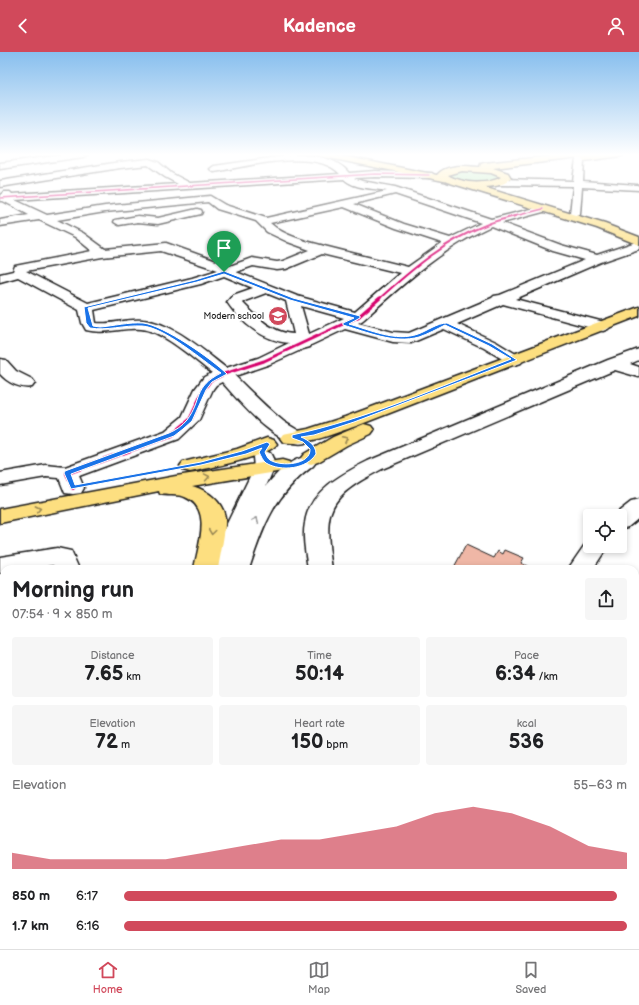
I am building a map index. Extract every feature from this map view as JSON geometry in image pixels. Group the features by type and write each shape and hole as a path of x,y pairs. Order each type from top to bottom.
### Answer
{"main road":[{"path":"500,196 601,226 639,241"},
{"path":"516,196 639,234"},
{"path":"0,516 133,490 269,456 281,438 294,438 312,434 346,423 639,311"},
{"path":"0,502 70,480 214,460 244,453 269,456 298,465 353,434 639,323"},
{"path":"294,438 305,441 313,449 313,454 308,460"},
{"path":"133,490 176,488 187,490 202,498 208,504 214,519 207,565"}],"street":[{"path":"3,198 36,196"},
{"path":"261,221 377,196"},
{"path":"410,196 471,215 557,248 597,259"},
{"path":"575,214 577,196"},
{"path":"3,198 41,218 75,233 102,253"},
{"path":"0,223 105,209 210,198 223,202 261,221 277,234 322,250 410,271"},
{"path":"111,223 138,219 158,221 223,202"},
{"path":"345,202 349,206 381,219 451,242"},
{"path":"415,209 435,203"},
{"path":"0,479 46,471 70,480 172,435 190,420 210,381 224,374 264,361 358,317 410,271 451,242 489,223 543,209"},
{"path":"381,219 395,215"},
{"path":"345,324 393,338 418,336 499,299 597,259 639,245"},
{"path":"19,273 20,269 32,266 102,253 166,247 292,299 358,317"},
{"path":"0,278 19,273 86,308 196,281 252,262 282,266 322,250"},
{"path":"412,256 426,260"},
{"path":"265,289 238,298 234,302 249,317 276,336 303,342"},
{"path":"292,299 303,342"},
{"path":"499,299 603,326"},
{"path":"86,308 91,327 100,328 143,324 154,327 173,336 224,374 257,409 294,438"},
{"path":"445,324 490,345 514,360"},
{"path":"320,565 316,524 318,512 339,486 357,474 375,465 639,354"},
{"path":"0,364 10,374 26,383"},
{"path":"614,364 639,372"},
{"path":"219,565 269,456 269,430 257,409"},
{"path":"239,565 252,530 268,496 290,472 308,460"},
{"path":"627,516 639,507"},
{"path":"583,565 591,553"},
{"path":"0,565 57,556 62,557 65,565"}],"building":[{"path":"466,545 494,558 498,551 503,554 505,550 524,558 521,563 525,565 455,565"}],"cycle path":[{"path":"0,198 33,196"},
{"path":"73,488 67,473 172,435 181,428 190,420 204,389 210,381 224,374 264,361 358,317 410,271 451,242 467,233 489,223 543,209"}],"place":[{"name":"Modern school","path":"278,316"}],"route":[{"path":"224,272 292,299 358,317 345,324 393,338 411,338 445,324 490,345 514,360 327,430 294,437 310,444 313,449 311,458 298,465 282,466 267,461 263,457 262,452 267,444 227,458 73,488 67,473 172,435 182,428 190,420 204,389 210,381 224,374 173,336 154,327 143,324 100,328 91,327 86,308 196,281 224,272"}]}
